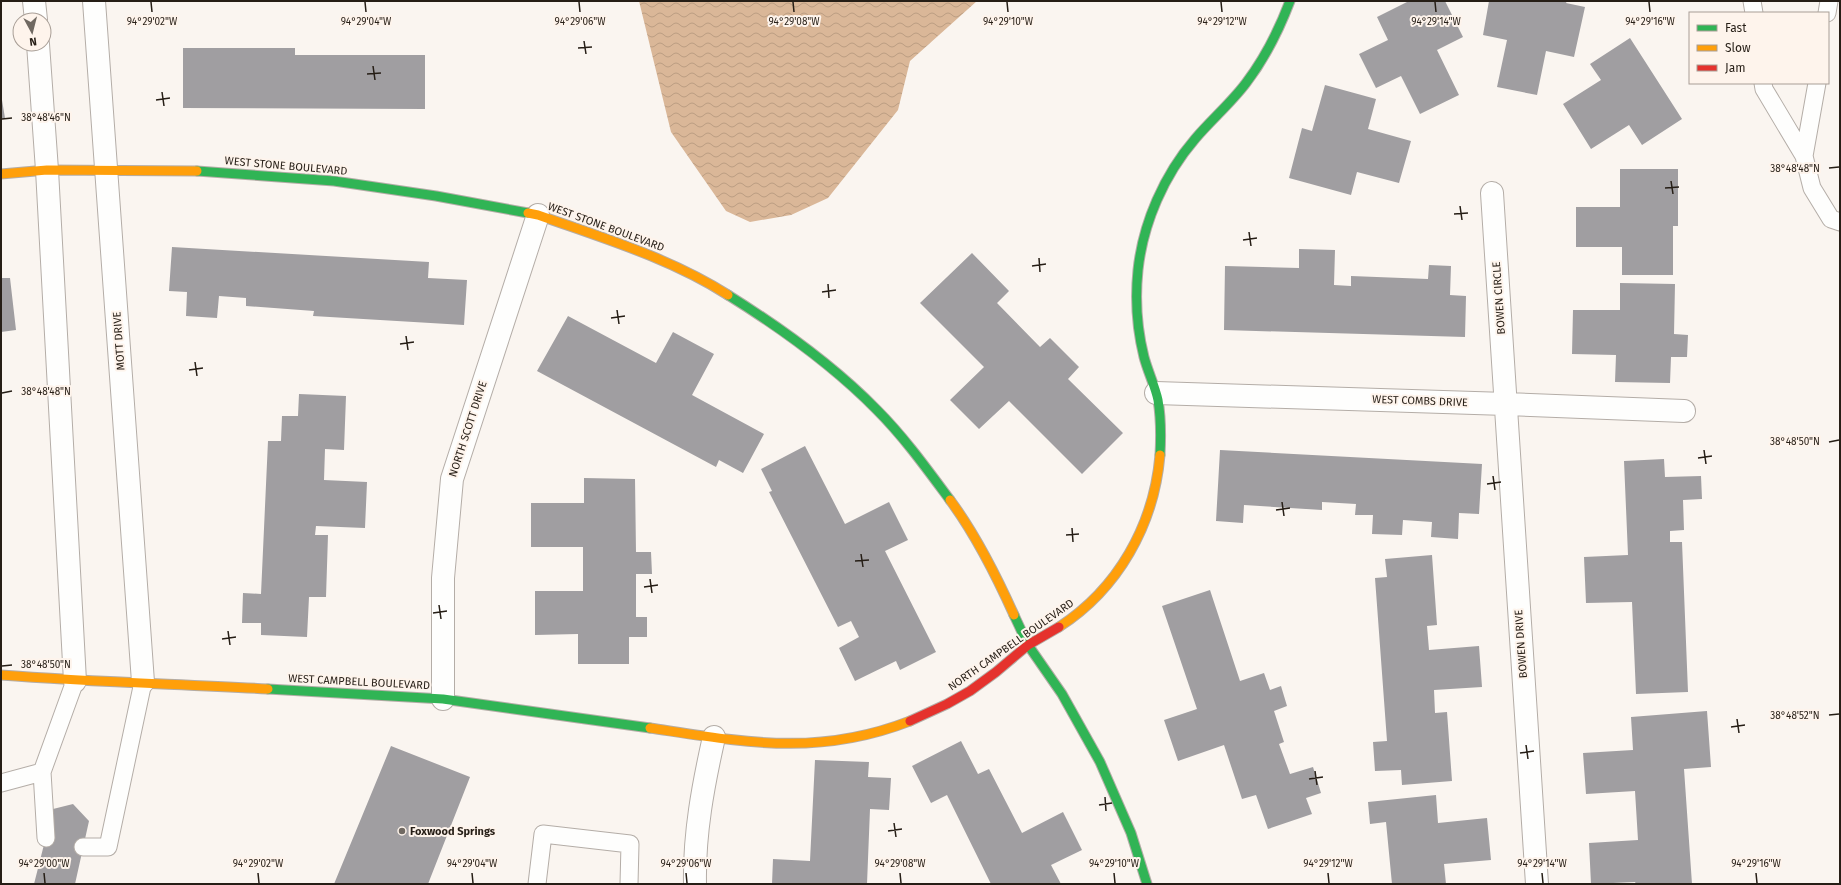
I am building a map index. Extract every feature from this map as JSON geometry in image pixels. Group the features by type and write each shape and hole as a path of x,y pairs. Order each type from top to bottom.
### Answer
{"street":[{"path":"34,1 35,12"},
{"name":"MOTT DRIVE","path":"94,1 143,682"},
{"name":"NORTH CAMPBELL BOULEVARD","path":"714,737 747,742 795,744 849,739 901,724 952,701 991,677 1028,646 1065,624 1095,599 1120,569 1141,532 1154,495 1160,456 1160,418 1156,393 1143,353 1137,315 1138,268 1148,222 1168,179 1188,147 1241,90 1266,52 1287,11 1290,1"},
{"path":"39,52 47,170 75,681"},
{"name":"WEST STONE BOULEVARD","path":"1,174 47,170 197,171 334,181 436,196 538,215 661,259 713,285 775,324 824,361 877,410 934,478 961,515 998,579 1028,646 1062,694 1100,762 1131,833 1147,884"},
{"name":"BOWEN CIRCLE","path":"1492,193 1506,404"},
{"name":"NORTH SCOTT DRIVE","path":"443,699 443,578 452,479 538,215"},
{"name":"WEST COMBS DRIVE","path":"1156,393 1684,411"},
{"name":"BOWEN DRIVE","path":"1506,404 1537,884"},
{"name":"WEST CAMPBELL BOULEVARD","path":"1,675 75,681 143,682 443,699 714,737"},
{"path":"695,884 695,861 701,794 714,737"}],"lane":[{"path":"1752,1 1754,12"},
{"path":"1827,12 1829,1"},
{"path":"1763,84 1764,89 1804,156 1812,188 1831,219 1840,222"},
{"path":"1804,156 1817,84"},
{"path":"46,838 42,772 75,681"},
{"path":"83,847 108,847 143,682"},
{"path":"1,783 42,772"},
{"path":"538,884 544,834 630,844 628,884"}],"water":[{"path":"639,1 977,1 910,61 898,110 828,198 791,215 750,222 726,211 671,132"}],"building":[{"path":"1409,1 1445,1 1463,37 1437,50 1459,95 1420,114 1401,76 1376,88 1359,54 1388,40 1377,17"},
{"path":"1489,1 1567,1 1566,3 1585,7 1574,57 1546,51 1537,95 1497,87 1507,40 1483,35"},
{"path":"1630,38 1682,119 1642,145 1629,125 1591,149 1563,104 1601,80 1590,64"},
{"path":"183,48 295,48 295,55 425,55 425,109 183,108"},
{"path":"1325,85 1376,99 1368,129 1411,141 1399,183 1357,172 1351,195 1289,178 1302,128 1312,131"},
{"path":"1,94 5,118 1,119"},
{"path":"1620,169 1678,169 1678,226 1673,226 1673,275 1622,275 1622,247 1576,247 1576,207 1620,207"},
{"path":"172,247 429,262 428,278 467,280 464,325 313,316 314,311 246,306 246,298 219,296 217,318 186,316 187,292 169,291"},
{"path":"1299,249 1335,250 1334,285 1351,286 1351,276 1428,279 1429,265 1451,266 1450,295 1466,296 1465,337 1224,330 1225,266 1299,268"},
{"path":"972,253 1009,291 997,303 1040,347 1050,338 1079,367 1068,379 1123,433 1082,474 1009,401 979,429 950,400 984,367 920,303"},
{"path":"1,278 10,278 16,330 1,332"},
{"path":"1620,283 1675,284 1674,334 1688,335 1687,357 1671,357 1670,383 1615,382 1616,355 1572,354 1573,310 1620,310"},
{"path":"568,316 656,363 673,332 714,354 692,395 764,434 743,473 719,460 716,467 537,371"},
{"path":"299,394 346,396 344,450 325,449 324,480 367,482 365,528 316,526 315,535 328,535 326,597 309,597 307,637 261,635 261,623 242,623 243,593 261,594 268,441 281,441 282,416 298,416"},
{"path":"805,446 845,524 889,502 908,540 885,551 936,652 900,670 896,661 855,681 839,648 859,637 851,621 838,627 769,492 772,491 761,469"},
{"path":"1220,450 1482,464 1479,514 1459,513 1458,539 1431,537 1432,522 1403,520 1402,535 1372,534 1373,515 1355,515 1356,504 1322,502 1322,510 1244,505 1243,523 1216,521"},
{"path":"1664,459 1665,477 1701,476 1702,499 1683,500 1684,530 1670,531 1670,542 1682,542 1688,692 1636,694 1632,602 1586,603 1584,557 1628,555 1624,461"},
{"path":"584,478 635,479 636,552 651,552 652,574 636,574 636,617 647,617 647,637 629,637 629,664 578,664 578,634 535,635 535,591 583,591 583,547 531,547 531,503 584,503"},
{"path":"1432,555 1437,625 1427,626 1429,650 1479,646 1482,687 1434,690 1435,713 1447,712 1452,781 1402,785 1401,770 1375,771 1373,742 1387,741 1375,578 1387,577 1385,559"},
{"path":"1210,590 1240,681 1264,673 1270,690 1281,686 1287,706 1274,711 1284,742 1279,744 1290,774 1313,767 1321,793 1306,798 1312,814 1268,829 1256,795 1242,799 1224,745 1178,761 1164,720 1197,709 1162,606"},
{"path":"1707,711 1711,767 1684,769 1692,884 1636,884 1635,882 1591,884 1589,843 1638,840 1635,791 1586,794 1583,753 1633,750 1631,717"},
{"path":"961,741 978,774 989,769 1022,833 1063,812 1082,850 1051,865 1061,884 991,884 947,795 931,803 912,766"},
{"name":"Foxwood Springs","path":"391,746 470,777 428,884 334,884"},
{"path":"815,760 869,762 868,777 891,778 889,810 870,809 867,884 772,884 773,859 810,861"},
{"path":"1436,795 1438,823 1487,818 1491,860 1444,864 1446,884 1392,884 1386,822 1370,824 1368,802"},
{"path":"73,804 89,821 75,884 34,884 53,809"}],"traffic: fast":[{"path":"1160,455 1160,414 1158,400 1144,357 1137,314 1138,270 1150,217 1165,184 1184,153 1195,139 1234,98 1259,64 1271,44 1290,1"},
{"path":"197,171 334,181 436,196 528,213"},
{"path":"728,295 806,348 860,393 897,431 950,500"},
{"path":"1014,615 1028,645 1062,694 1100,762 1131,833 1147,884"},
{"path":"268,689 443,699 650,728"}],"traffic: slow":[{"path":"1,174 47,170 197,171"},
{"path":"528,213 587,232 660,259 728,295"},
{"path":"1059,627 1080,612 1099,594 1129,553 1141,530 1150,506 1160,455"},
{"path":"950,500 985,556 1014,615"},
{"path":"1,675 268,689"},
{"path":"650,728 749,741 812,743 844,739 876,732 910,721"}],"traffic: jam":[{"path":"910,721 947,704 970,691 996,672 1028,645 1059,627"}],"place":[{"name":"Foxwood Springs","path":"402,831"}]}
